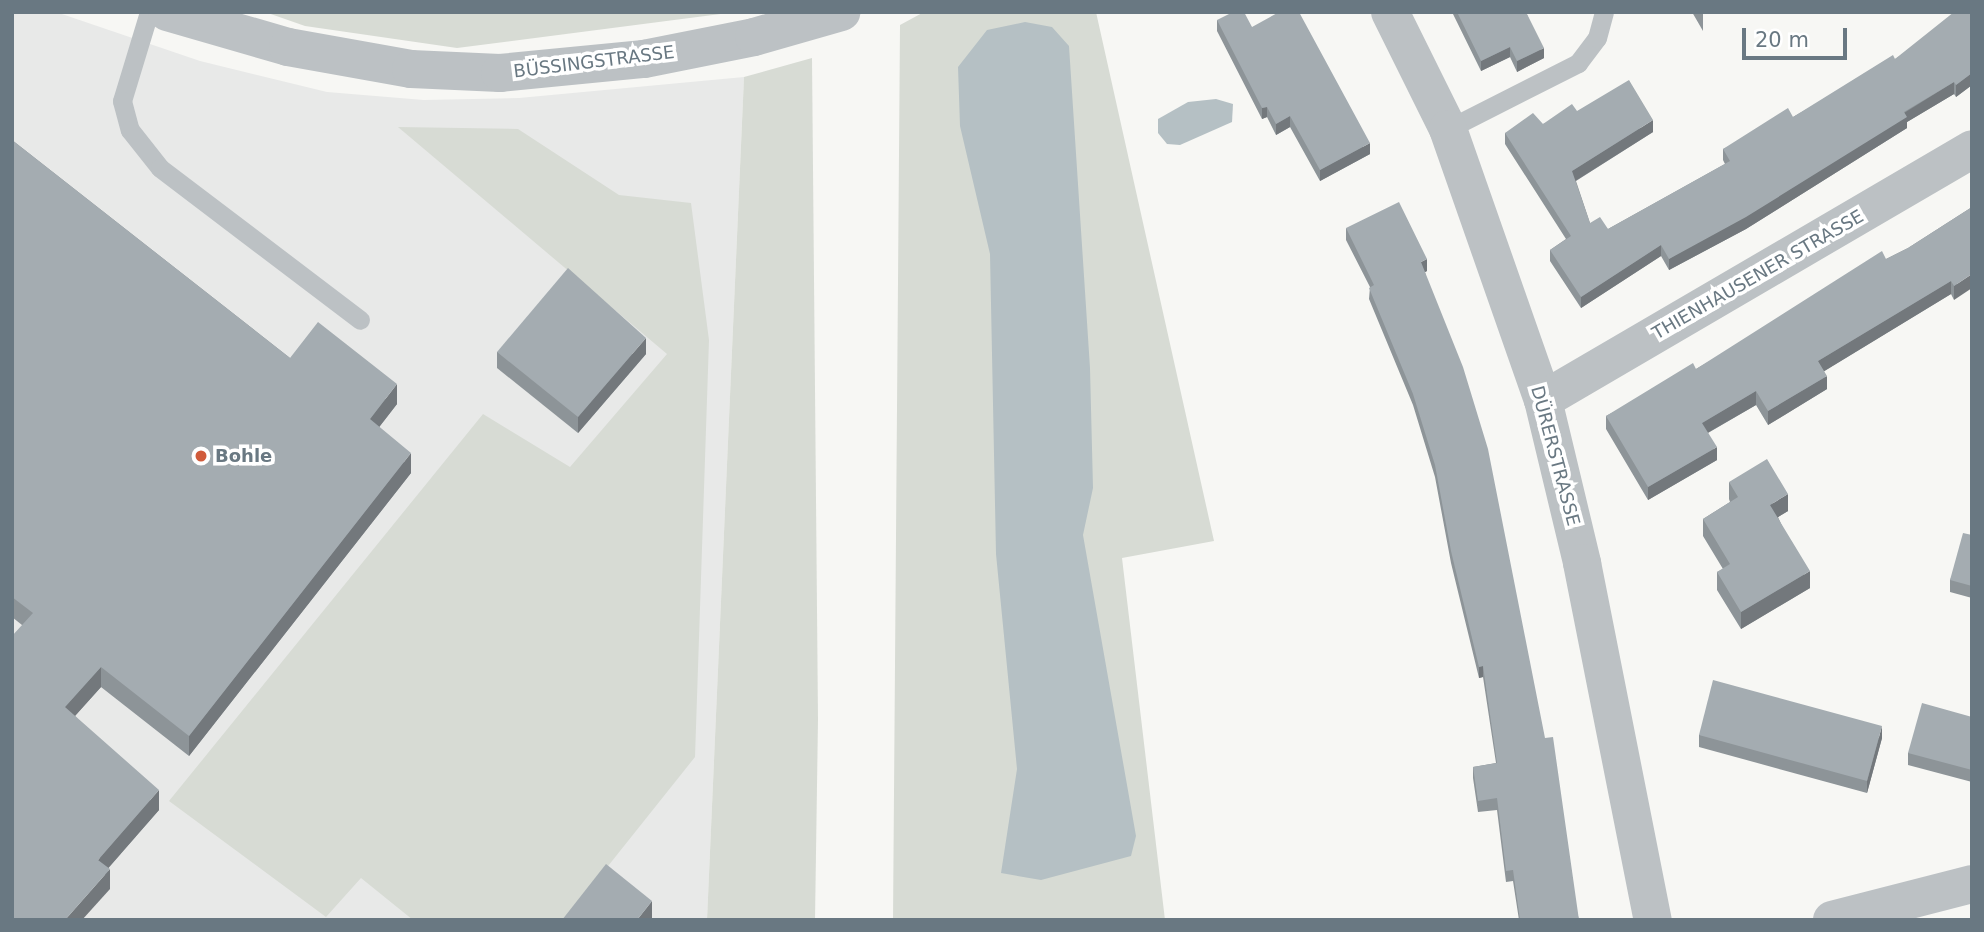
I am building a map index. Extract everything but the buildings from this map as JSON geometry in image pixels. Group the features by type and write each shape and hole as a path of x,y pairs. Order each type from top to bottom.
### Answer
{"street":[{"name":"BÜSSINGSTRASSE","path":"167,12 288,47 411,69 500,73 644,59 828,17"},
{"name":"DÜRERSTRASSE","path":"1390,12 1448,129 1543,400 1583,563 1653,920"},
{"name":"THIENHAUSENER STRASSE","path":"1543,400 1972,149"},
{"path":"1832,920 1972,884"}],"lane":[{"path":"149,12 122,101 130,130 160,168 360,320"},
{"path":"1448,129 1578,62 1597,38 1604,12"}],"shaded area":[{"path":"12,12 56,12 200,61 327,92 424,100 519,98 744,77 707,920 12,920"},
{"path":"265,12 736,12 457,48 305,26"},
{"path":"924,12 1096,12 1214,541 1122,558 1165,920 893,920 900,25"},
{"path":"1025,22 1052,27 1069,46 1090,368 1093,488 1083,535 1136,836 1131,856 1041,880 1001,873 1017,769 996,554 990,254 960,126 958,67 987,30"},
{"path":"812,58 818,719 815,920 707,920 744,77"},
{"path":"1216,99 1233,104 1232,122 1180,145 1167,144 1158,133 1158,119 1188,102"},
{"path":"398,127 518,129 619,195 691,203 709,340 695,757 565,920 413,920 361,878 326,917 169,801 483,414 570,467 667,354"}],"place":[{"name":"Bohle","path":"201,456"}]}
